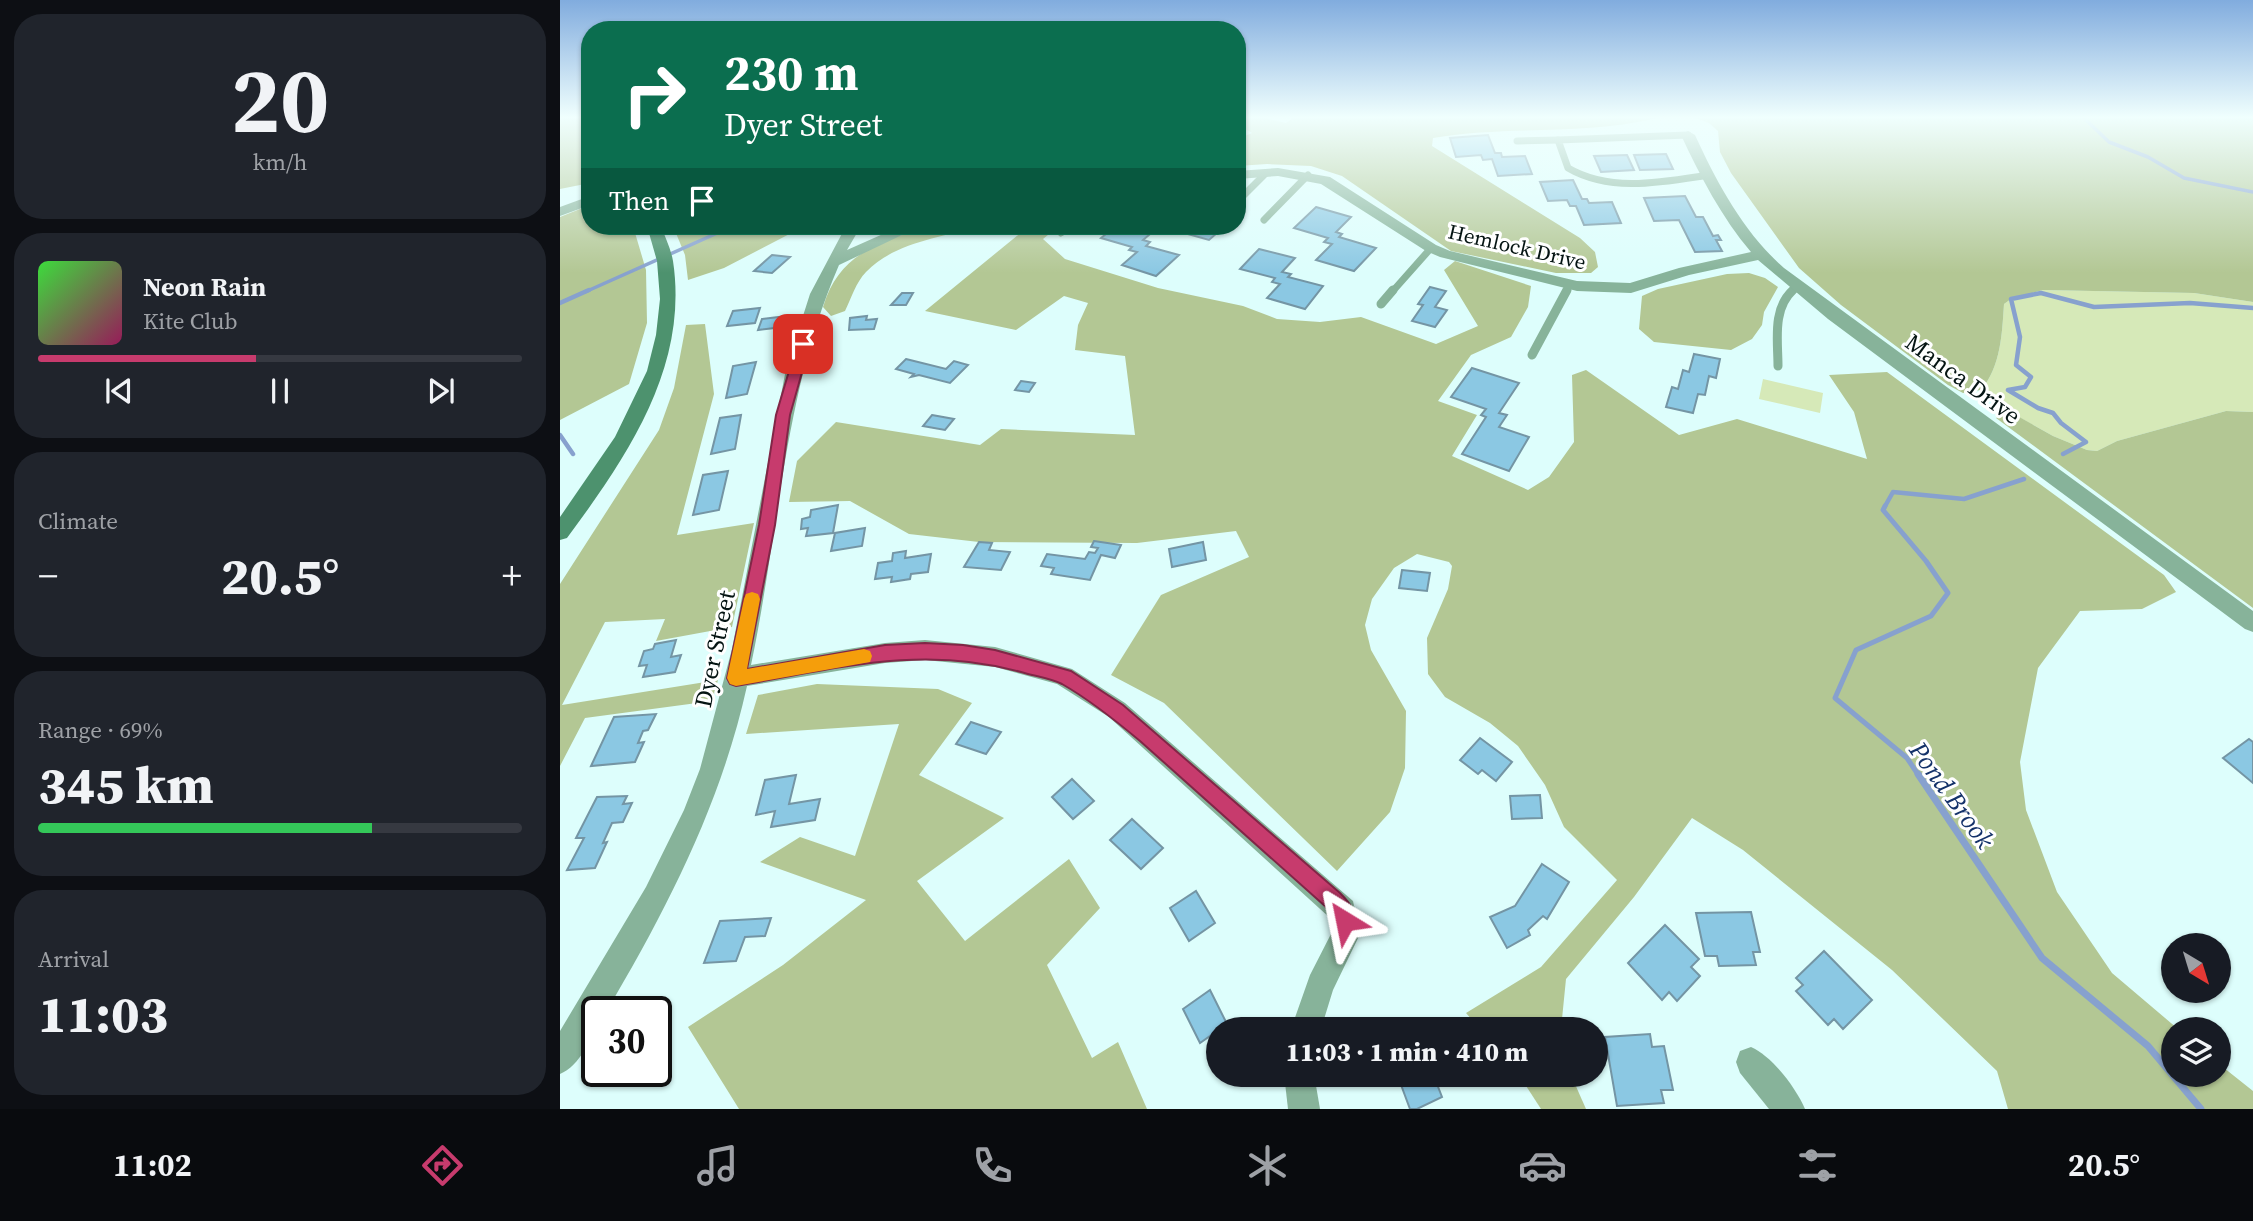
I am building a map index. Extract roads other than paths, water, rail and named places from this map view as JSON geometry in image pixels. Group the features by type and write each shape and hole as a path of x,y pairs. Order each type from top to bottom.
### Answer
{"main road":[{"path":"560,532 616,451 649,387 666,326 668,290 664,256 657,235"}],"street":[{"name":"Manca Drive","path":"1706,170 1761,255 1798,286 2253,622"},
{"name":"Hemlock Drive","path":"1246,174 1278,172 1308,176 1331,184 1431,248 1570,284 1631,288 1676,273 1761,255"},
{"path":"560,212 581,204"},
{"name":"Dyer Street","path":"560,1059 633,939 682,845 712,772 736,678 767,525 783,415 821,287 848,235"},
{"path":"833,261 892,235"},
{"path":"736,678 885,653 925,650 963,652 1006,660 1064,676 1085,688 1146,735 1343,911 1346,933 1320,985 1310,1017"},
{"path":"1751,1062 1789,1109"},
{"path":"1301,1087 1304,1109"}],"lane":[{"path":"1571,170 1589,179 1627,183 1709,175"},
{"path":"1246,193 1266,173"},
{"path":"1264,220 1308,176"},
{"path":"1381,304 1431,248"},
{"path":"1532,355 1570,284"},
{"path":"1778,366 1777,334 1785,298 1798,286"}],"waterway":[{"name":"Pond Brook","path":"2170,170 2184,178 2253,192"},
{"path":"585,292 713,235"},
{"path":"560,303 589,290"},
{"name":"Pond Brook","path":"2063,454 2086,442 2061,423 2053,413 2038,408 2008,390 2025,387 2031,377 2016,365 2020,337 2011,299 2041,293 2094,307 2190,303 2253,308"},
{"path":"560,435 573,454"},
{"name":"Pond Brook","path":"1884,508 1893,492 1964,499 2024,479"},
{"name":"Pond Brook","path":"1884,508 1948,593 1931,616 1856,650 1835,698 1907,758 1919,776"},
{"name":"Pond Brook","path":"1918,774 2042,958 2148,1046 2201,1109"}]}
